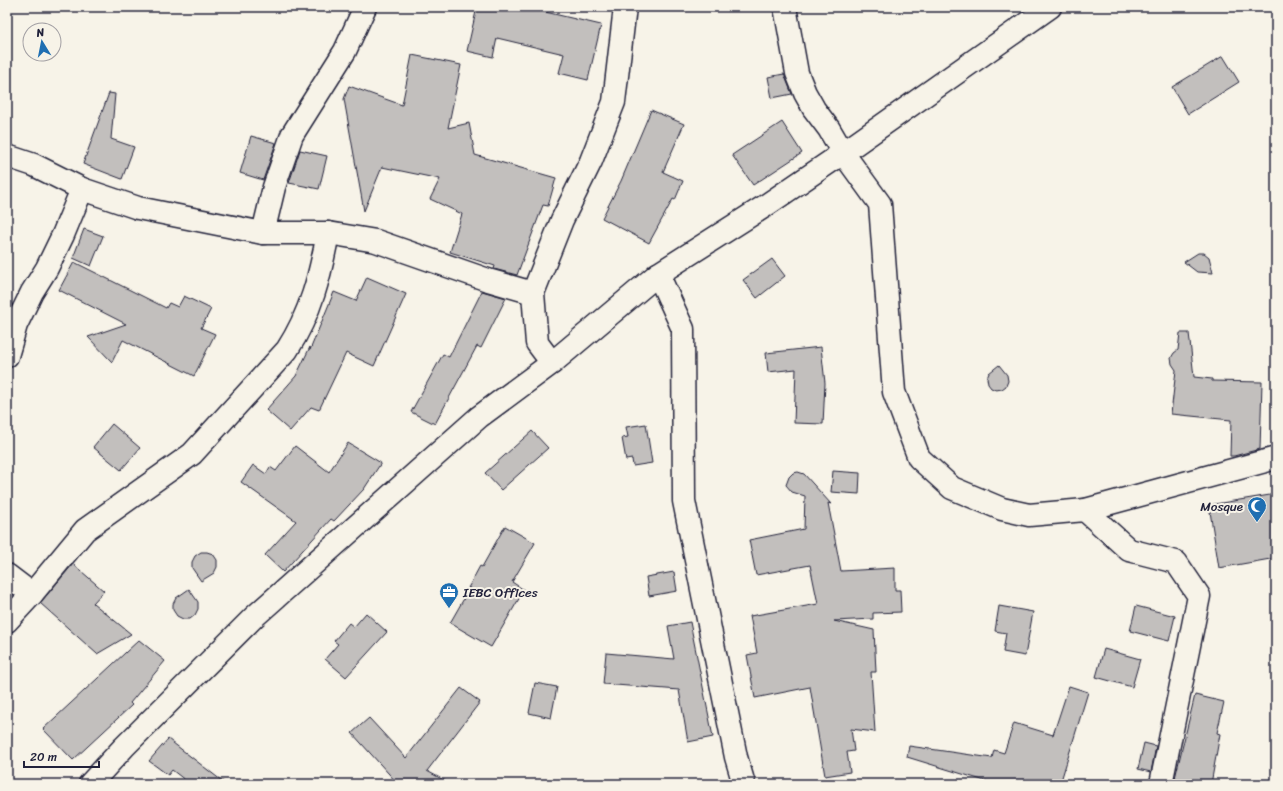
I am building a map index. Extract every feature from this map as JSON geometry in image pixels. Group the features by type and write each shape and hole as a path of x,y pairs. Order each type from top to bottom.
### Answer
{"street":[{"path":"263,233 274,187 292,135 345,51 365,7"},
{"path":"552,363 537,343 533,293 562,220 591,161 614,102 626,7"},
{"path":"785,7 797,73 814,109 829,129 843,153 880,204 894,392 918,458 952,488 1002,510 1029,515 1085,510 1276,458"},
{"path":"90,784 124,747 254,617 479,417 552,363 658,274 765,206 843,153 1050,7"},
{"path":"7,156 34,165 82,189 138,208 263,233 328,233 376,241 488,280 533,293"},
{"path":"7,356 12,323 47,268 63,235 82,189"},
{"path":"7,621 32,594 85,530 192,454 287,350 298,332 310,304 322,264 328,233"},
{"path":"658,274 683,329 684,501 736,757 744,784"},
{"path":"1085,510 1129,550 1176,562 1199,596 1161,784"},
{"path":"7,575 32,594"}],"building":[{"path":"477,7 524,7 601,25 588,80 559,73 564,54 497,38 493,57 467,51"},
{"path":"412,55 461,65 448,128 469,123 475,155 556,178 548,206 543,205 517,275 494,269 495,266 450,252 462,214 430,199 440,179 382,167 364,211 344,99 349,86 402,105"},
{"path":"1223,56 1239,82 1188,114 1172,87"},
{"path":"784,74 792,94 772,98 768,77"},
{"path":"109,93 115,94 111,139 134,147 122,179 83,164"},
{"path":"651,110 684,124 663,172 683,181 675,200 673,199 649,243 602,218 621,181"},
{"path":"782,122 802,153 753,185 732,155"},
{"path":"251,136 276,143 263,180 240,173"},
{"path":"300,150 327,156 319,189 289,183"},
{"path":"84,229 103,236 91,266 73,258"},
{"path":"1198,253 1204,253 1209,257 1213,273 1197,272 1184,262"},
{"path":"772,259 785,276 757,298 743,280"},
{"path":"74,262 166,308 169,303 178,307 184,296 211,309 201,328 215,334 194,376 123,340 112,362 88,337 126,324 59,290"},
{"path":"367,277 406,294 374,366 346,353 319,410 311,407 290,431 266,410 296,376 310,347 310,350 334,292 356,301"},
{"path":"482,291 506,298 481,348 477,346 435,424 411,412 443,354 449,357"},
{"path":"1180,333 1189,333 1194,377 1212,379 1212,381 1262,382 1260,449 1230,456 1231,420 1171,414 1176,370 1172,364 1171,358 1178,350"},
{"path":"821,347 825,383 823,424 794,423 796,369 768,372 766,353"},
{"path":"999,365 1007,375 1008,381 1006,386 1002,389 996,390 991,388 988,384 987,378 989,373"},
{"path":"112,424 140,448 121,470 93,447"},
{"path":"646,424 652,463 633,466 632,459 626,460 622,438 628,437 626,427"},
{"path":"532,431 548,448 501,490 485,473"},
{"path":"348,443 381,463 364,489 334,521 331,519 283,572 265,555 296,521 241,482 253,465 266,474 270,467 276,471 295,446 329,472"},
{"path":"833,471 860,473 859,494 831,492"},
{"path":"798,472 804,474 831,504 828,503 841,571 895,568 895,590 900,590 901,612 873,613 873,619 834,621 874,630 876,672 871,672 875,732 851,729 854,751 847,752 850,772 825,776 810,687 755,698 747,655 757,653 750,616 818,604 810,565 756,575 749,540 804,529 805,496 792,492 786,485 789,477 793,473"},
{"path":"1276,494 1276,558 1219,568 1209,505"},
{"path":"505,526 535,543 512,582 524,590 491,647 450,623 470,588 468,588 480,566 482,567"},
{"path":"201,552 213,554 217,560 217,567 214,573 201,581 192,568 192,562 195,556"},
{"path":"73,564 104,591 93,603 131,634 97,654 40,603"},
{"path":"674,572 677,591 649,596 646,577"},
{"path":"189,589 198,602 198,609 195,615 190,619 183,619 177,616 173,610 173,604 176,598"},
{"path":"999,606 1033,612 1025,656 1003,652 1006,633 995,631"},
{"path":"1136,606 1175,616 1169,641 1130,631"},
{"path":"366,613 387,632 346,677 325,659 338,644 334,641 349,623 354,627"},
{"path":"690,622 713,737 688,742 679,690 603,684 606,653 674,659 668,626"},
{"path":"139,640 165,661 130,703 132,705 73,760 43,729"},
{"path":"1104,649 1140,659 1132,687 1096,677"},
{"path":"535,683 557,687 551,718 529,713"},
{"path":"1069,686 1088,692 1060,784 995,784 907,757 909,746 992,758 994,750 1004,753 1014,723 1053,735"},
{"path":"461,688 480,702 427,771 451,784 398,784 352,733 369,718 406,758"},
{"path":"1195,695 1224,702 1217,733 1220,734 1211,784 1181,784 1182,779 1175,778"},
{"path":"168,739 226,784 190,784 172,770 168,775 149,761"},
{"path":"1144,743 1156,746 1151,772 1138,769"}],"place":[{"name":"Mosque","path":"1257,523"},
{"name":"IEBC Offices","path":"449,609"}]}
